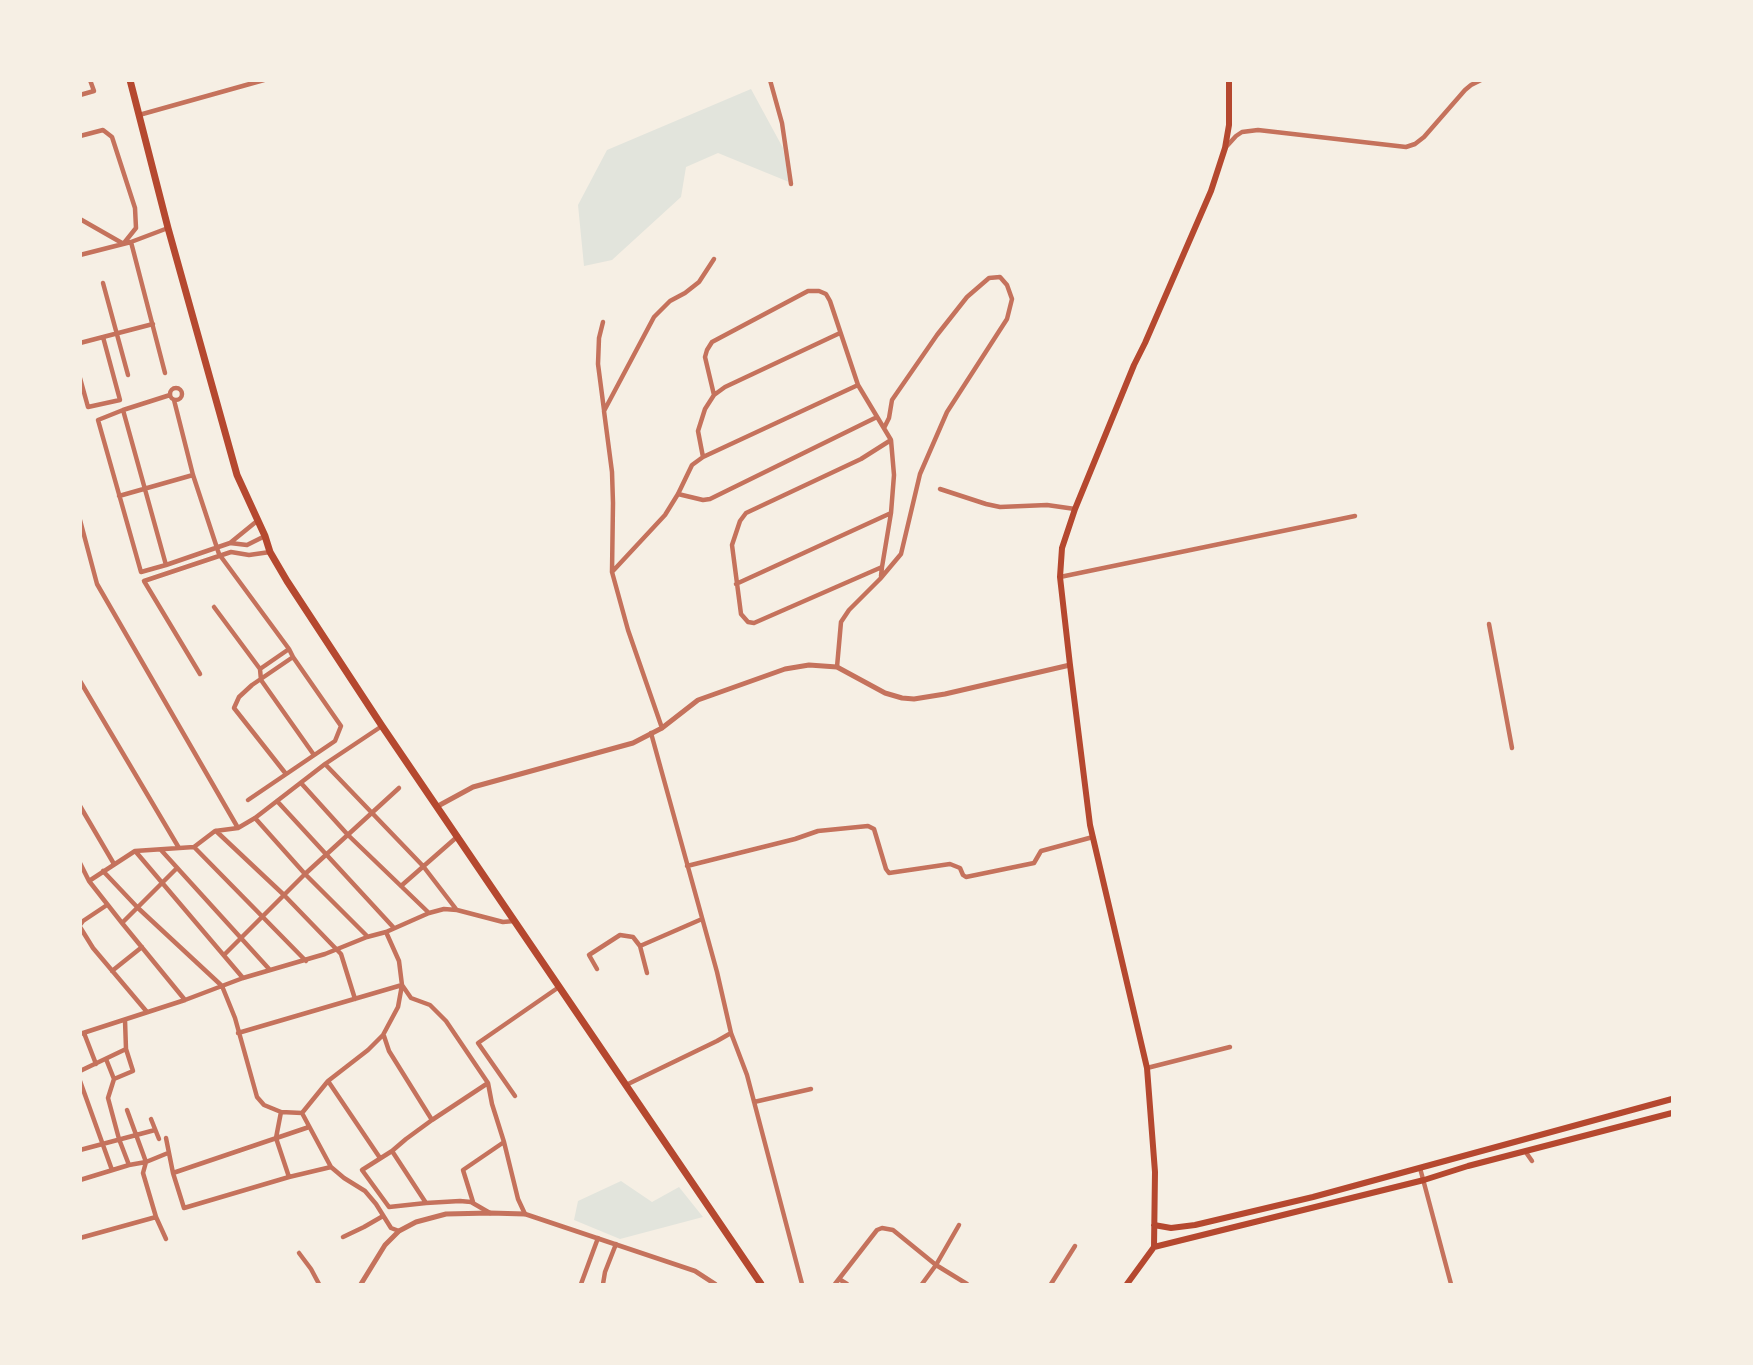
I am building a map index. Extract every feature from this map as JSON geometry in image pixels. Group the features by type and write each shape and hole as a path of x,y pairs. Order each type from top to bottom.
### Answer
{"highway":[{"path":"130,80 237,475 270,552 382,726 761,1284"}],"main road":[{"path":"1127,1284 1154,1247 1155,1172 1147,1068 1093,837 1060,577 1062,548 1075,509 1134,365 1211,191 1225,148 1229,80"},
{"path":"1154,1225 1171,1228 1195,1225 1313,1197 1672,1099"},
{"path":"1154,1247 1424,1180 1672,1113"}],"street":[{"path":"80,95 94,91 90,80"},
{"path":"139,115 264,80"},
{"path":"770,80 782,123 791,184"},
{"path":"1225,148 1236,136 1251,130 1406,147 1424,137 1465,90 1481,80"},
{"path":"80,136 103,130 112,137 135,208 136,228 124,244"},
{"path":"80,219 124,244"},
{"path":"81,255 131,242 168,228"},
{"path":"131,242 165,373"},
{"path":"604,411 654,317 670,301 699,282 715,259"},
{"path":"837,667 841,622 901,554 920,474 947,412 1007,320 1012,299 1007,285 1000,278 989,278 967,297 937,335 892,400 884,428"},
{"path":"103,283 128,375"},
{"path":"714,396 705,357 712,342 808,291 819,291 825,295 830,301 858,385 891,440 894,475 891,513 880,579"},
{"path":"603,322 598,365 612,472 611,572 662,728"},
{"path":"80,343 153,324"},
{"path":"703,457 698,431 705,410 714,396 725,387 839,333"},
{"path":"80,378 88,407 120,400 103,337"},
{"path":"611,572 665,515 692,465 703,457 858,385"},
{"path":"170,395 172,389 180,389 182,397 174,400"},
{"path":"170,395 98,420 141,572 230,543 257,521"},
{"path":"170,395 174,400 193,475 219,554 289,649 341,726 335,741 248,800"},
{"path":"123,410 166,565"},
{"path":"678,494 710,499 877,417"},
{"path":"882,566 754,622 748,622 743,618 732,545 740,520 746,513 861,459 891,440"},
{"path":"119,496 193,475"},
{"path":"940,489 1000,507 1047,505 1075,509"},
{"path":"736,584 891,513"},
{"path":"1060,577 1355,516"},
{"path":"80,520 97,584 238,828"},
{"path":"200,674 144,581 230,552 265,536"},
{"path":"230,543 247,545"},
{"path":"230,552 249,555 270,552"},
{"path":"214,607 260,669 261,680 314,755"},
{"path":"1489,624 1512,748"},
{"path":"260,669 289,649"},
{"path":"285,774 234,708 239,698 293,657"},
{"path":"438,806 473,787 633,743 662,728 698,700 785,668 809,665 837,667 885,693 914,699 1070,665"},
{"path":"80,681 179,848"},
{"path":"89,881 135,851 194,847 215,831 238,828 382,726"},
{"path":"652,733 731,1033 747,1075 802,1284"},
{"path":"326,764 423,866 457,910"},
{"path":"301,783 348,835 429,913"},
{"path":"224,955 326,854 399,789"},
{"path":"277,801 394,928"},
{"path":"80,806 114,864"},
{"path":"255,818 305,874 368,937"},
{"path":"687,866 818,831 867,826 874,829 889,873 950,864 960,868 962,875 966,877 1034,863 1041,851 1093,837"},
{"path":"215,831 284,895 341,954 355,999"},
{"path":"401,886 458,836"},
{"path":"194,847 306,961"},
{"path":"160,849 270,970"},
{"path":"135,851 243,978"},
{"path":"80,863 89,881 107,905 185,1000"},
{"path":"122,923 177,868"},
{"path":"103,871 138,908 222,986 257,1097 264,1105 281,1112 302,1112"},
{"path":"107,905 83,921 80,926 93,948 147,1012"},
{"path":"96,1064 82,1034 243,978 336,951 429,913 444,909 457,910 503,922 514,921"},
{"path":"640,946 702,919"},
{"path":"302,1112 328,1081 383,1035 398,1007 402,985 399,961 386,932"},
{"path":"597,969 589,955 620,935 634,937 640,946 647,973"},
{"path":"111,971 142,947"},
{"path":"238,1032 402,985"},
{"path":"402,985 411,998 430,1005 446,1021 488,1083 518,1199 525,1214"},
{"path":"515,1096 478,1043 560,986"},
{"path":"114,1079 133,1071 126,1049 125,1020"},
{"path":"625,1086 731,1033"},
{"path":"383,1035 389,1051 432,1120"},
{"path":"1147,1068 1230,1047"},
{"path":"80,1071 126,1049"},
{"path":"106,1059 114,1079 108,1098 129,1165"},
{"path":"80,1081 112,1170"},
{"path":"328,1081 380,1158"},
{"path":"488,1083 405,1139 392,1152 362,1170 389,1207 460,1201 491,1213"},
{"path":"754,1102 811,1088"},
{"path":"127,1110 146,1162 143,1173 156,1217 166,1238"},
{"path":"281,1112 276,1138 289,1177"},
{"path":"302,1112 331,1167 365,1191 391,1228 399,1231"},
{"path":"150,1119 159,1139"},
{"path":"173,1173 310,1127"},
{"path":"80,1150 155,1130"},
{"path":"166,1138 184,1208 331,1167"},
{"path":"473,1204 463,1170 504,1142"},
{"path":"1525,1151 1532,1161"},
{"path":"392,1152 426,1203"},
{"path":"80,1180 146,1162 168,1153"},
{"path":"1420,1168 1451,1284"},
{"path":"361,1284 385,1245 399,1231 416,1222 446,1214 491,1213 525,1214 695,1271 715,1284"},
{"path":"343,1237 383,1216"},
{"path":"80,1238 156,1217"},
{"path":"922,1284 959,1225"},
{"path":"835,1284 877,1230 882,1228 893,1230 936,1265 967,1284"},
{"path":"581,1284 598,1238"},
{"path":"603,1284 604,1272 616,1244"},
{"path":"1051,1284 1075,1246"},
{"path":"299,1253 319,1284"},
{"path":"839,1279 847,1284"}],"shaded area":[{"path":"751,89 783,148 789,182 718,153 686,167 681,197 612,260 584,266 578,205 607,150"},
{"path":"621,1181 652,1202 679,1187 703,1217 620,1239 574,1220 578,1201"}]}
